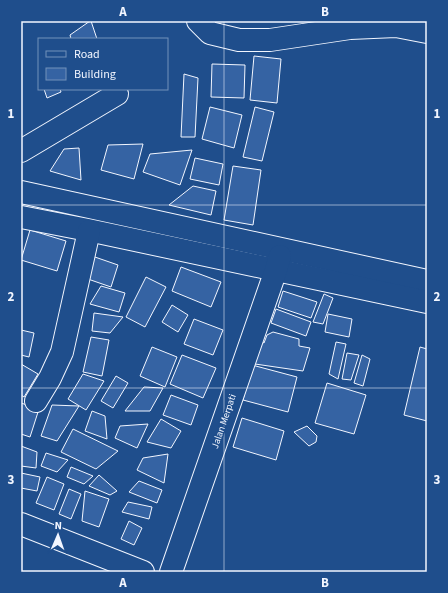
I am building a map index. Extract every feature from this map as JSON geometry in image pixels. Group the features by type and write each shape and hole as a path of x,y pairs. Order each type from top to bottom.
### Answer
{"street":[{"path":"198,21 210,33 239,40 270,40 350,24 396,26 427,32"},
{"path":"21,151 118,94"},
{"path":"21,192 279,260 427,302"},
{"path":"21,217 89,230 279,260 427,280"},
{"path":"36,402 50,378 62,352 89,230"},
{"name":"Jalan Merpati","path":"171,572 279,260"},
{"path":"21,524 143,572"}],"building":[{"path":"91,21 97,38 71,38 70,35"},
{"path":"254,56 281,59 277,103 250,100"},
{"path":"212,64 245,65 244,98 211,97"},
{"path":"184,74 198,78 195,137 181,137"},
{"path":"44,90 60,90 61,92 47,98"},
{"path":"210,107 242,115 234,148 202,139"},
{"path":"255,107 274,112 262,161 243,157"},
{"path":"143,144 134,179 101,170 108,145"},
{"path":"79,148 81,180 50,171 64,149"},
{"path":"192,150 180,185 143,172 150,154"},
{"path":"195,158 223,164 219,185 190,179"},
{"path":"233,166 261,170 253,225 224,220"},
{"path":"193,186 216,191 211,215 169,205"},
{"path":"30,230 66,241 57,271 21,260"},
{"path":"92,256 118,265 111,287 85,278"},
{"path":"181,267 221,282 211,307 172,291"},
{"path":"146,277 166,287 145,327 126,317"},
{"path":"101,286 125,293 119,312 90,304"},
{"path":"283,291 317,302 311,318 278,307"},
{"path":"324,294 333,298 323,324 313,322"},
{"path":"172,305 188,315 178,332 162,322"},
{"path":"276,309 311,322 306,336 271,323"},
{"path":"94,313 123,317 110,333 92,331"},
{"path":"328,314 352,319 349,337 325,332"},
{"path":"194,319 223,330 213,355 184,344"},
{"path":"21,330 34,333 29,357 21,355"},
{"path":"273,332 299,339 299,346 310,348 303,371 255,364 261,341 264,343 267,335"},
{"path":"91,337 109,340 102,376 83,372"},
{"path":"336,342 346,344 338,379 329,374"},
{"path":"152,347 177,357 165,387 140,376"},
{"path":"420,347 427,349 427,421 404,415"},
{"path":"347,353 359,355 351,380 342,379"},
{"path":"182,355 216,368 203,398 170,384"},
{"path":"362,355 370,359 363,386 354,383"},
{"path":"21,364 38,374 24,397 21,395"},
{"path":"252,365 297,377 288,412 243,400"},
{"path":"83,374 104,381 86,410 68,399"},
{"path":"116,376 128,383 113,408 101,401"},
{"path":"327,383 366,395 354,434 315,423"},
{"path":"144,387 163,388 150,411 125,411"},
{"path":"171,395 198,405 191,425 163,415"},
{"path":"21,403 39,409 30,437 21,434"},
{"path":"52,405 79,406 57,441 41,436"},
{"path":"92,411 105,416 107,439 85,431"},
{"path":"242,418 284,431 276,460 233,447"},
{"path":"161,419 181,431 171,448 147,442"},
{"path":"148,424 137,448 115,438 120,426"},
{"path":"307,426 317,436 316,442 309,446 294,432"},
{"path":"73,429 118,451 96,469 61,452"},
{"path":"21,446 37,452 36,468 21,466"},
{"path":"46,453 68,460 57,472 41,466"},
{"path":"168,454 164,483 137,470 143,458"},
{"path":"71,467 93,476 84,484 67,477"},
{"path":"21,473 40,477 37,491 21,488"},
{"path":"99,475 117,491 110,495 89,486"},
{"path":"47,477 64,484 54,510 36,503"},
{"path":"139,481 162,490 157,503 129,492"},
{"path":"69,489 81,494 71,519 59,514"},
{"path":"85,491 109,499 99,527 82,521"},
{"path":"128,502 152,507 149,519 122,512"},
{"path":"129,521 142,528 134,545 121,539"}]}
